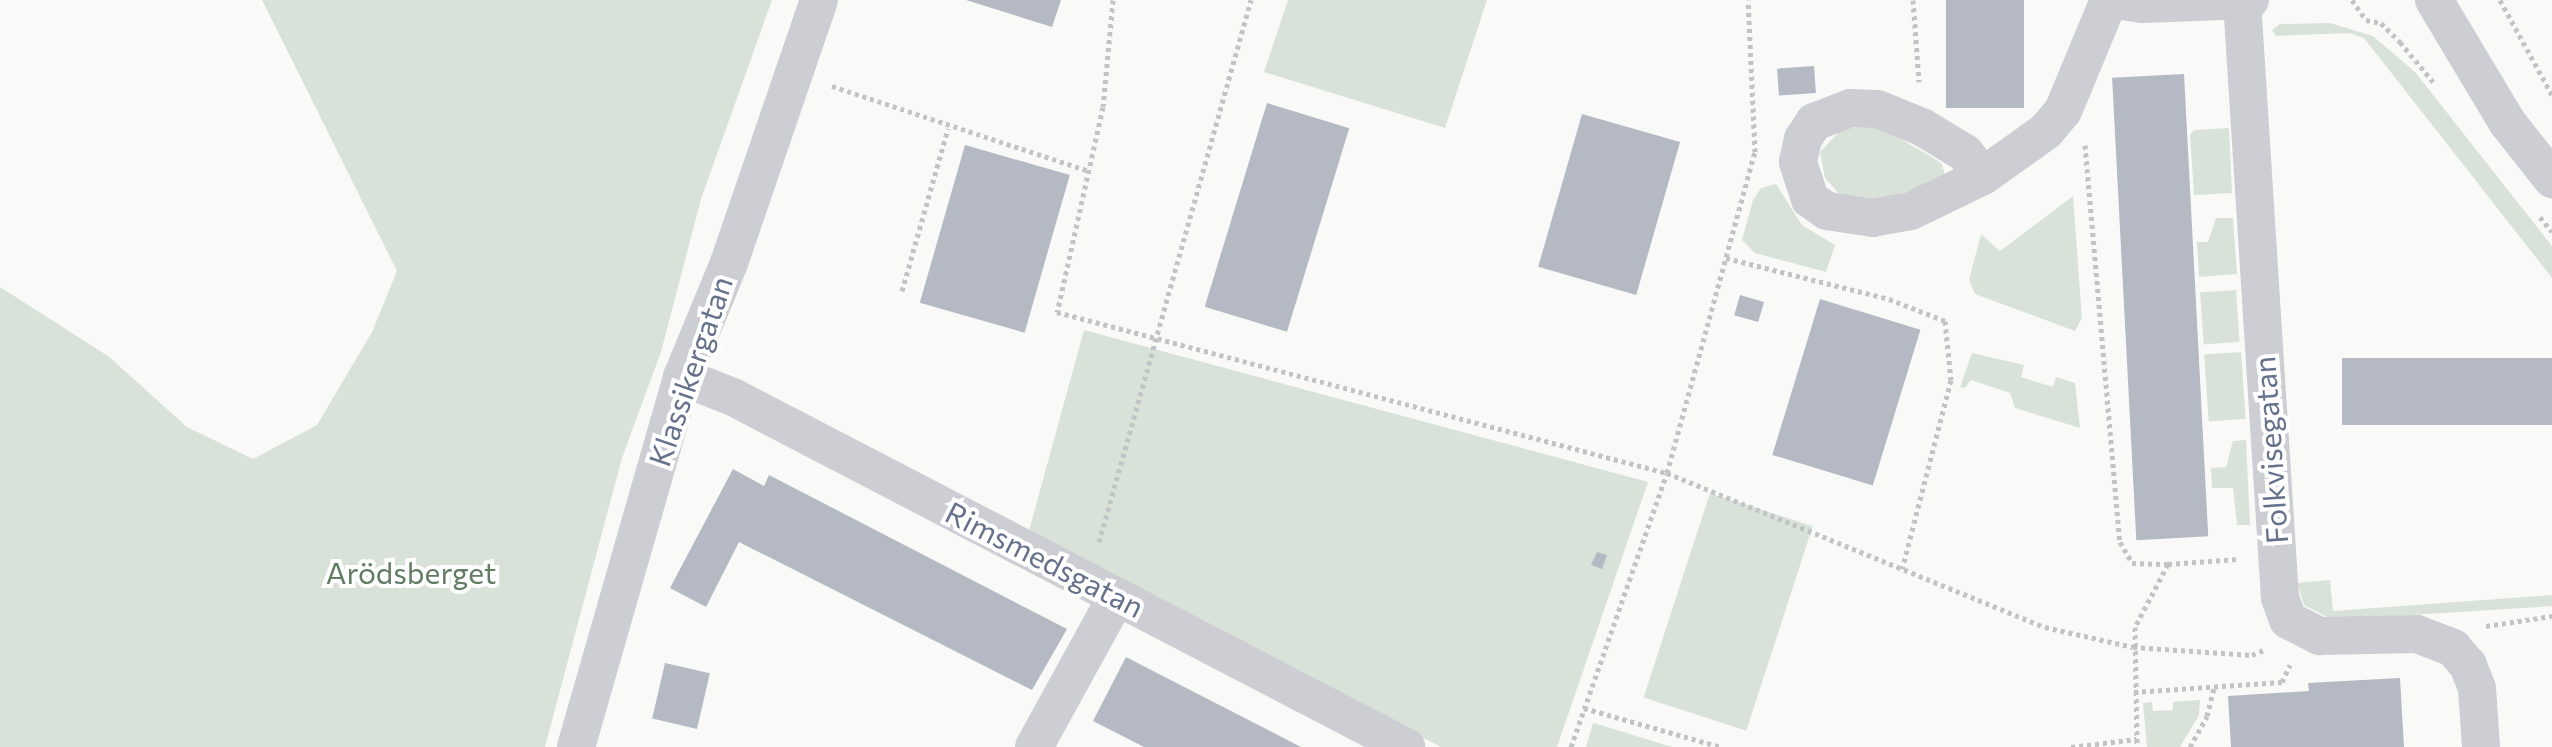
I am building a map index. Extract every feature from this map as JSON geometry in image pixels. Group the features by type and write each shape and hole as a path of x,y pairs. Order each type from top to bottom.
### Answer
{"street":[{"name":"Klassikergatan","path":"576,747 682,377 729,263 819,0"},
{"path":"1983,176 1965,153 1922,127 1877,109 1850,108 1814,122 1803,139 1798,162 1810,199 1846,218 1873,218 1911,211 1983,176 2046,131 2063,111 2111,0 2142,4 2250,0"},
{"path":"2434,0 2507,122 2552,179"},
{"name":"Folkvisegatan","path":"2242,1 2280,598 2288,620 2306,632"},
{"name":"Rimsmedsgatan","path":"682,377 733,397 1406,747"},
{"path":"1034,747 1105,590"},
{"path":"2306,632 2320,636 2417,634 2453,648 2468,665 2477,688 2481,747"}],"path":[{"path":"1113,0 1103,107 1057,312 1667,473 2045,627 2133,647 2252,655 2306,632"},
{"path":"1105,590 1102,520 1251,0"},
{"path":"1571,747 1667,473 1755,152 1748,1 1741,0"},
{"path":"1913,0 1922,127"},
{"path":"2500,0 2552,95"},
{"path":"794,72 948,128 1089,171"},
{"path":"2063,111 2085,139 2120,542 2132,563 2168,564 2135,627 2137,747"},
{"path":"902,291 948,128"},
{"path":"1726,258 1889,299 1945,321 1951,380 1902,569"},
{"path":"2453,648 2467,633 2490,624 2552,616"},
{"path":"2134,692 2282,682 2306,632"},
{"path":"2190,747 2207,716 2214,688"},
{"path":"1584,708 1721,747"},
{"path":"2071,747 2137,739"}],"green space":[{"name":"Arödsberget","path":"262,0 772,0 701,199 661,352 622,458 545,747 0,747 0,287 108,356 187,427 253,459 317,425 372,332 397,271"},
{"path":"1288,0 1487,0 1445,128 1264,72"},
{"path":"2330,23 2373,36 2415,72 2552,246 2552,278 2364,38 2349,33 2276,36 2272,30 2280,24"},
{"path":"1865,126 1885,130 1930,156 1942,164 1946,179 1877,201 1840,195 1825,178 1820,152 1842,129"},
{"path":"2229,128 2232,193 2194,195 2190,135 2194,130"},
{"path":"1776,184 1802,225 1835,245 1826,272 1755,253 1742,240 1753,200 1761,188"},
{"path":"2073,196 2082,318 2075,331 1975,294 1969,280 1981,234 2000,251"},
{"path":"2216,218 2233,218 2237,274 2199,277 2197,242 2208,242"},
{"path":"2236,290 2240,342 2204,344 2200,293"},
{"path":"1084,330 1648,482 1557,747 1441,747 1027,538"},
{"path":"2241,352 2246,419 2209,421 2204,355"},
{"path":"1972,353 2024,365 2021,377 2053,387 2056,377 2075,383 2080,428 2015,408 2010,393 1971,380 1965,388 1960,387"},
{"path":"2246,440 2250,525 2237,525 2233,488 2212,488 2211,468 2226,467 2233,441"},
{"path":"1710,493 1813,526 1746,731 1644,697"},
{"path":"2330,580 2333,611 2552,595 2552,606 2333,620 2304,605 2297,583"},
{"path":"2200,700 2199,715 2180,747 2147,747 2143,703 2152,702 2153,711 2173,710 2173,702"},
{"path":"1594,723 1672,747 1586,747"}],"building":[{"path":"966,0 1061,0 1052,27"},
{"path":"1946,0 2024,0 2024,108 1946,108"},
{"path":"1814,66 1816,93 1779,96 1777,69"},
{"path":"2184,74 2208,536 2136,540 2112,78"},
{"path":"1267,103 1349,128 1287,332 1205,307"},
{"path":"1582,114 1680,142 1636,295 1538,267"},
{"path":"965,145 1070,175 1025,333 920,303"},
{"path":"1740,295 1764,302 1758,322 1734,315"},
{"path":"1820,299 1920,330 1873,486 1772,455"},
{"path":"2342,358 2552,358 2552,425 2342,425"},
{"path":"733,469 764,486 769,475 1067,629 1032,690 739,542 706,607 670,588"},
{"path":"1597,552 1607,555 1602,569 1591,565"},
{"path":"1126,657 1301,747 1144,747 1093,721"},
{"path":"665,663 710,673 697,729 652,719"},
{"path":"2400,678 2404,747 2231,747 2228,696 2309,691 2308,683"}]}
